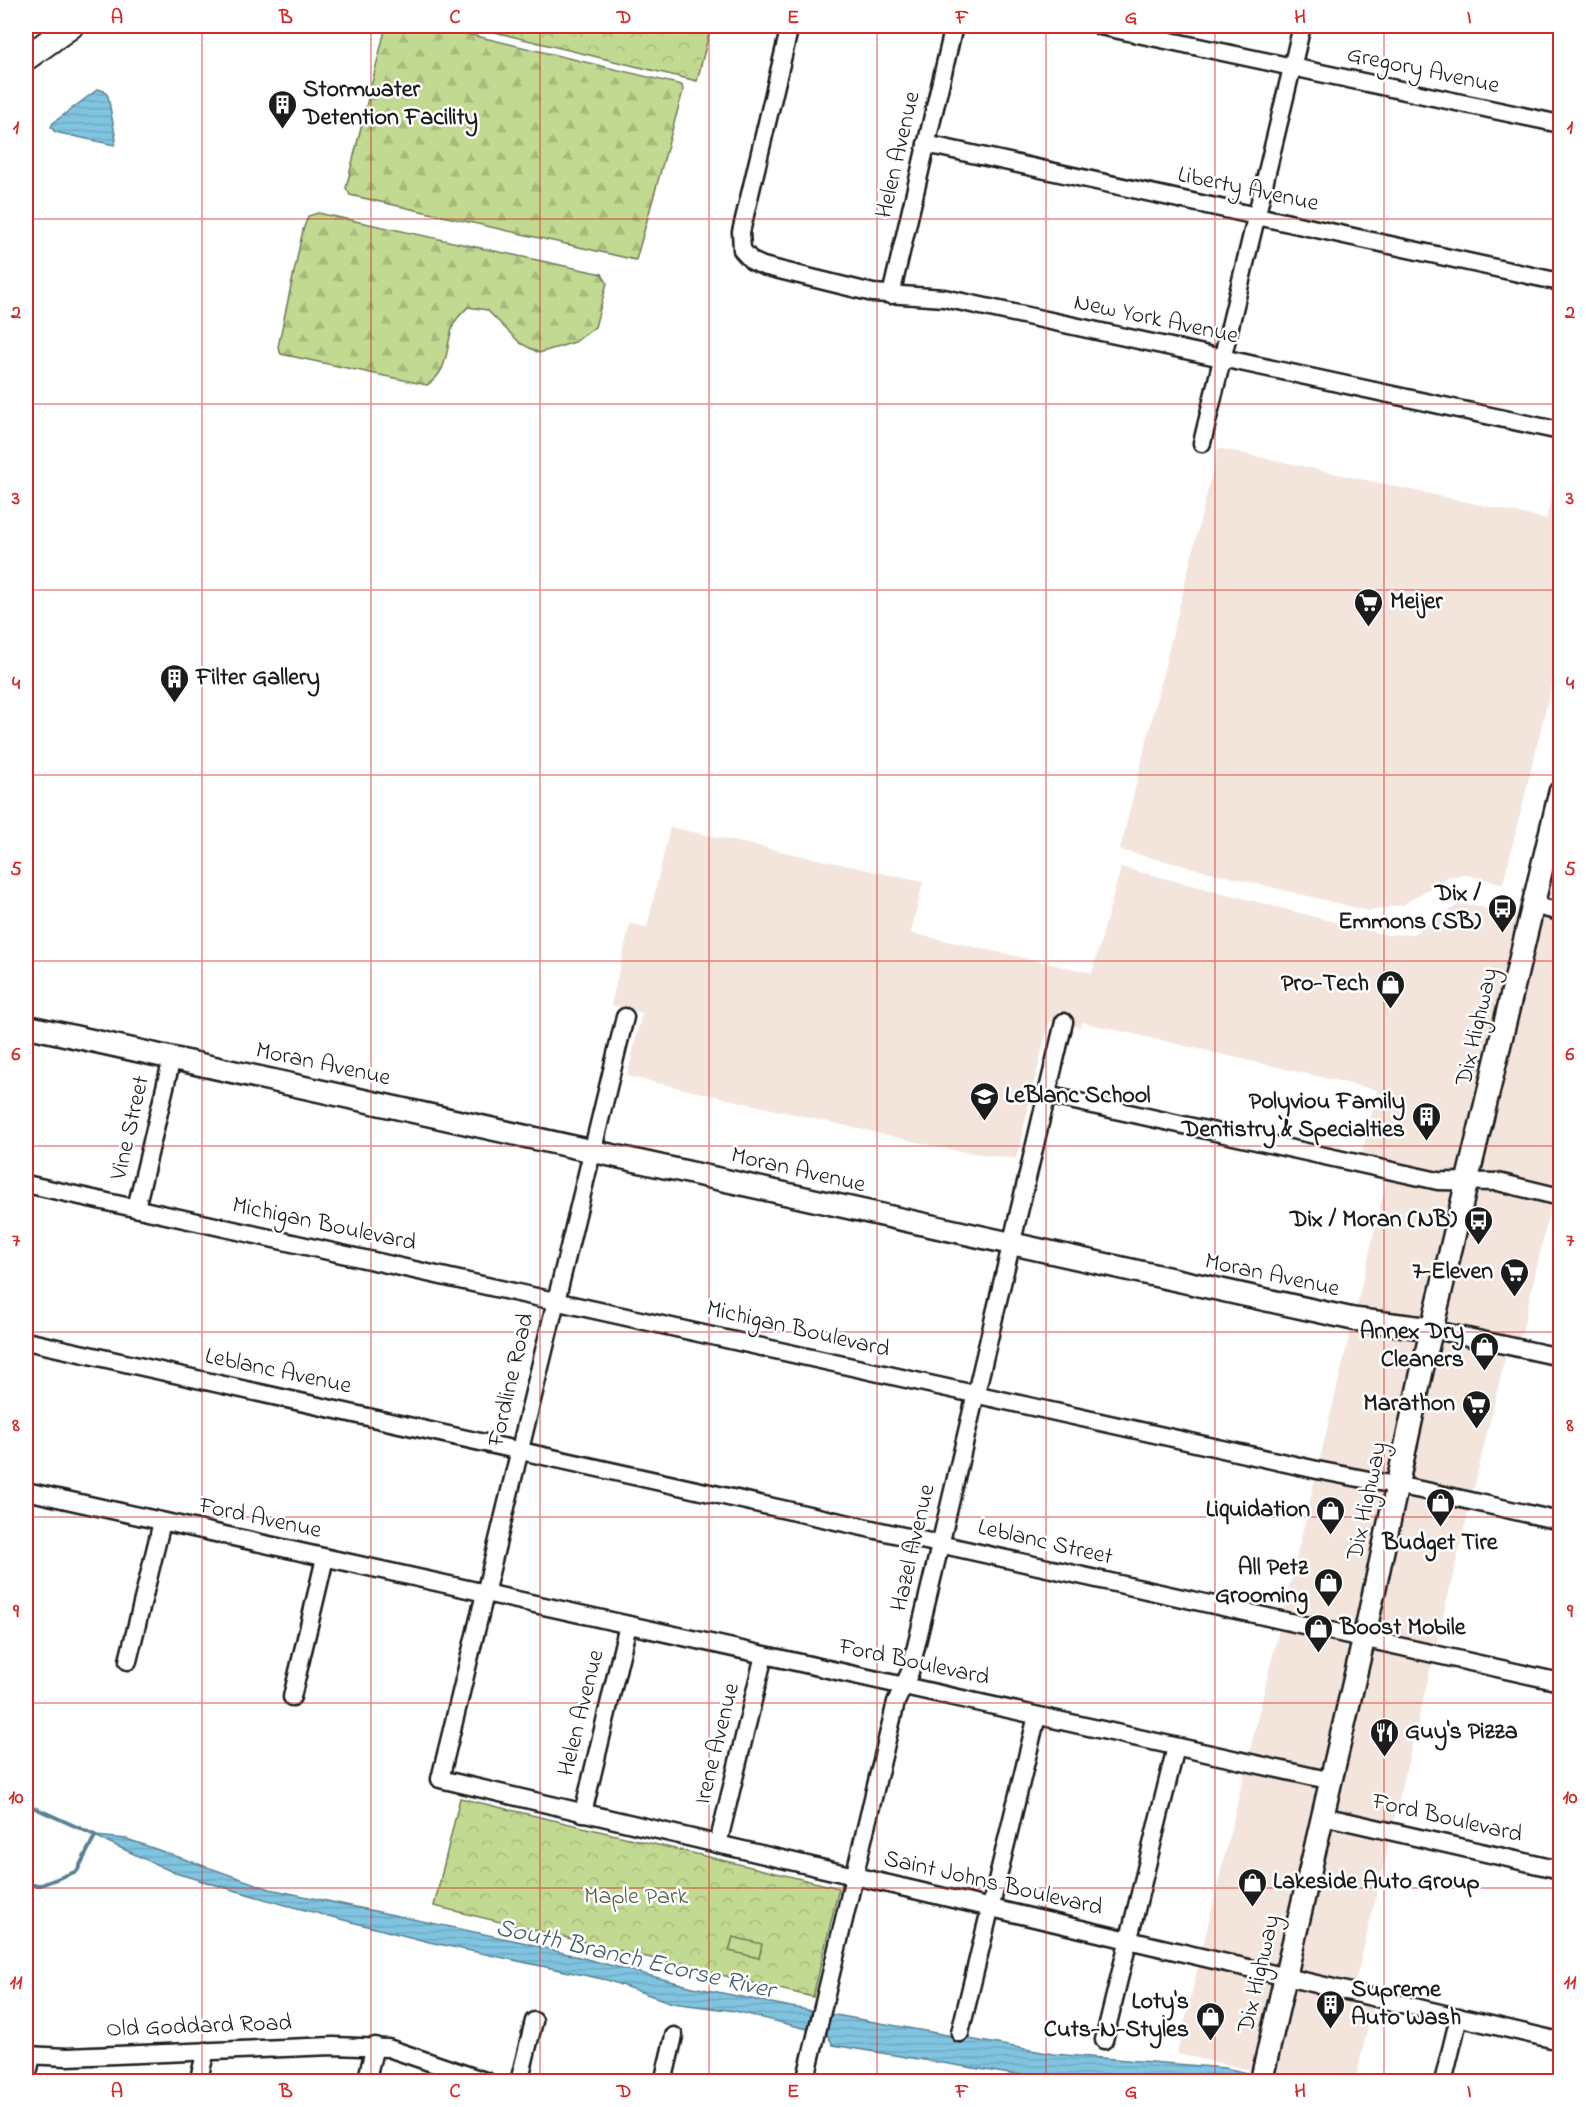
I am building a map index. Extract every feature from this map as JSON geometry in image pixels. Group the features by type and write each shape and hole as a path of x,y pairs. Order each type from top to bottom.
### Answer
{"highway":[{"path":"26,58 71,26"}],"main road":[{"name":"Dix Highway","path":"1262,2077 1332,1781 1431,1329 1560,792"},
{"name":"Moran Avenue","path":"26,1026 1353,1320 1431,1329"}],"street":[{"name":"New York Avenue","path":"790,26 741,232 745,254 752,261 763,266 891,295 944,298 1560,430"},
{"name":"Helen Avenue","path":"891,295 954,26"},
{"name":"Gregory Avenue","path":"1100,26 1560,124"},
{"path":"1202,443 1302,26"},
{"name":"Liberty Avenue","path":"926,144 1560,282"},
{"path":"1533,905 1560,912"},
{"name":"Fordline Road","path":"444,1754 625,1017"},
{"name":"Hazel Avenue","path":"806,2082 896,1702 910,1674 1064,1022"},
{"name":"Vine Street","path":"136,1208 172,1058"},
{"path":"1047,1095 1438,1181 1498,1182 1560,1197"},
{"name":"Michigan Boulevard","path":"26,1184 1560,1521"},
{"name":"Moran Avenue","path":"1431,1329 1560,1357"},
{"name":"Leblanc Avenue","path":"26,1341 520,1450"},
{"name":"Leblanc Street","path":"520,1450 1560,1682"},
{"name":"Ford Avenue","path":"26,1491 485,1592"},
{"path":"128,1661 162,1522"},
{"path":"292,1697 325,1558"},
{"name":"Ford Boulevard","path":"485,1592 1332,1781"},
{"name":"Helen Avenue","path":"583,1813 628,1625"},
{"name":"Irene Avenue","path":"718,1844 764,1655"},
{"path":"960,2033 1037,1716"},
{"path":"1104,2040 1176,1747"},
{"name":"Saint Johns Boulevard","path":"444,1754 440,1779 1560,2041"},
{"name":"Ford Boulevard","path":"1323,1816 1560,1870"},
{"path":"1443,2082 1459,2017"},
{"path":"519,2082 534,2021"},
{"path":"663,2082 674,2036"},
{"path":"366,2082 375,2046"},
{"name":"Old Goddard Road","path":"29,2055 67,2057 375,2046 488,2082"},
{"path":"198,2082 206,2051"},
{"path":"26,2082 29,2055"}],"shaded area":[{"path":"1218,448 1546,519 1560,460 1560,651 1503,884 1468,875 1450,876 1402,905 1369,911 1120,850"},
{"path":"1560,792 1560,1186 1558,1196 1553,1195 1522,1333 1506,1354 1353,1992 1375,1999 1355,2081 1302,2081 1177,2054 1389,1171 1360,1164 1377,1090 1082,1022 1080,1027 1049,1021 1016,1159 952,1150 627,1076 642,1013 611,1005 630,924 647,927 670,827 923,882 911,933 1092,973 1121,867 1386,935 1413,934 1458,905 1473,905 1529,920"}],"green space":[{"path":"386,26 434,26 682,85 683,91 636,260 350,195 346,188"},
{"path":"469,26 711,26 697,81"},
{"path":"318,213 602,274 607,283 595,327 575,342 539,353 520,343 487,310 468,307 454,323 446,359 440,373 427,385 281,354 278,347 303,230 308,216"},
{"name":"Maple Park","path":"460,1798 839,1888 813,1997 434,1906"},
{"path":"733,1937 762,1944 759,1958 729,1951"}],"water":[{"path":"98,89 104,91 108,96 116,140 114,145 55,132 51,127 53,123"},
{"path":"95,1836 127,1839 270,1889 522,1942 693,1987 1053,2054 1225,2068 1284,2081 1095,2082 1022,2076 833,2045 827,2034 735,2011 672,2003 607,1980 429,1942 278,1903 175,1873"}],"waterway":[{"path":"26,1804 97,1836"},
{"name":"South Branch Ecorse River","path":"26,1885 41,1885 77,1871 95,1836"}],"place":[{"name":"Stormwater Detention Facility","path":"282,130"},
{"name":"Meijer","path":"1369,628"},
{"name":"Filter Gallery","path":"175,704"},
{"name":"Dix / Emmons (SB)","path":"1502,934"},
{"name":"Pro-Tech","path":"1390,1010"},
{"name":"LeBlanc School","path":"984,1122"},
{"name":"Polyviou Family Dentistry & Specialties","path":"1426,1142"},
{"name":"Dix / Moran (NB)","path":"1478,1246"},
{"name":"7-Eleven","path":"1514,1298"},
{"name":"Annex Dry Cleaners","path":"1485,1372"},
{"name":"Marathon","path":"1476,1430"},
{"name":"Budget Tire","path":"1440,1528"},
{"name":"Liquidation","path":"1331,1536"},
{"name":"All Petz Grooming","path":"1329,1608"},
{"name":"Boost Mobile","path":"1319,1654"},
{"name":"Guy's Pizza","path":"1384,1758"},
{"name":"Lakeside Auto Group","path":"1252,1908"},
{"name":"Supreme Auto Wash","path":"1330,2030"},
{"name":"Loty's Cuts-N-Styles","path":"1210,2042"}]}
